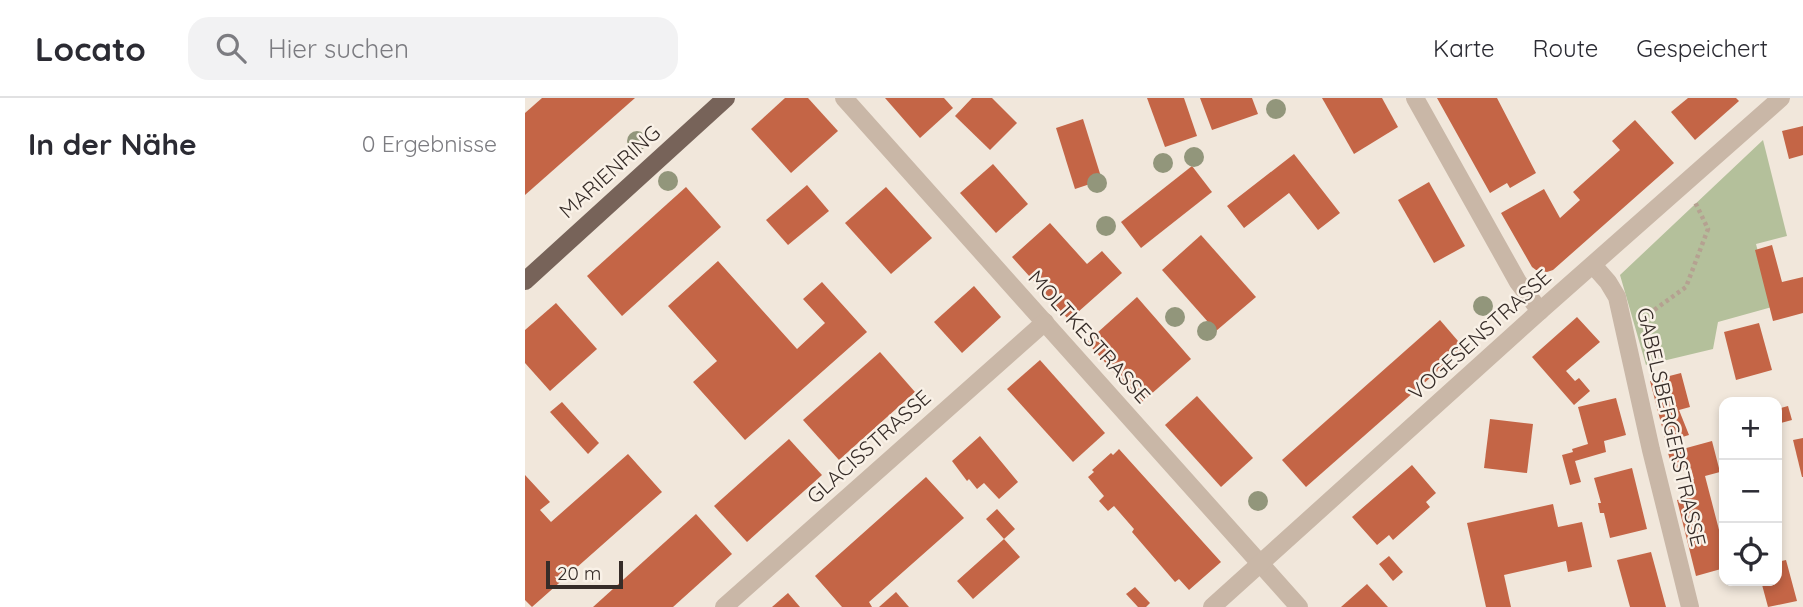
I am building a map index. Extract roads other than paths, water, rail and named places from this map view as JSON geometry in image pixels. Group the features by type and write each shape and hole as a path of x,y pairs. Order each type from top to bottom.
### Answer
{"main road":[{"name":"MARIENRING","path":"525,281 726,98"}],"street":[{"name":"MOLTKESTRASSE","path":"844,98 1299,607"},
{"path":"1415,98 1518,282 1540,311"},
{"name":"VOGESENSTRASSE","path":"1212,607 1781,98"},
{"name":"GABELSBERGERSTRASSE","path":"1593,265 1613,289 1625,330 1651,450 1690,607"},
{"name":"GLACISSTRASSE","path":"724,607 1045,322"}]}
